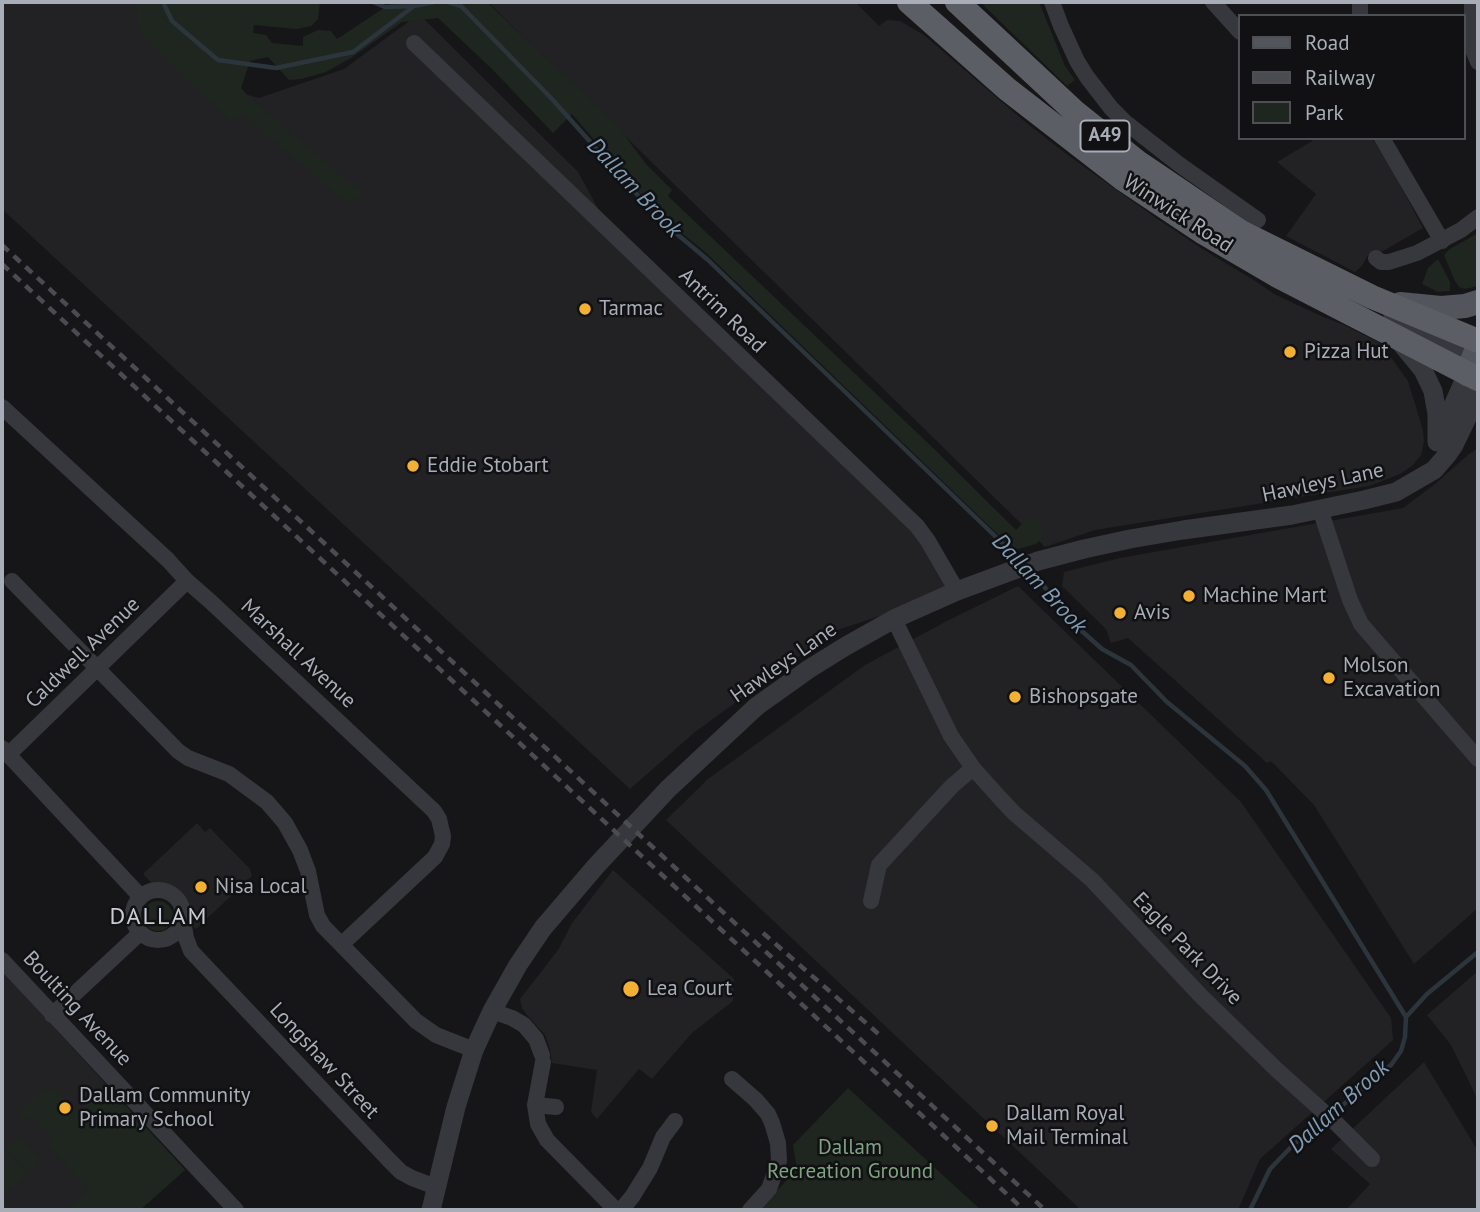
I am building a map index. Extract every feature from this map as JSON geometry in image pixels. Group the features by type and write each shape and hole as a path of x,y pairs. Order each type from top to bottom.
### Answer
{"highway":[{"name":"Winwick Road","path":"909,2 1007,89 1123,179 1204,233 1247,259 1392,335 1476,366"},
{"name":"Winwick Road","path":"957,2 1074,111 1139,163 1241,232 1372,297 1476,366"}],"main road":[{"path":"1372,297 1433,308 1454,308 1478,302"}],"street":[{"name":"Winwick Road","path":"1052,2 1077,61 1111,108 1180,165 1258,220"},
{"path":"1213,2 1238,30"},
{"path":"1472,2 1472,41 1478,62"},
{"name":"Antrim Road","path":"414,43 916,526 928,541 957,591"},
{"path":"1383,140 1443,241"},
{"path":"1376,258 1381,262 1389,262 1417,253 1443,241 1478,217"},
{"path":"1392,335 1414,357 1428,379 1437,414 1437,442"},
{"path":"1418,480 1476,366"},
{"name":"Hawleys Lane","path":"431,1210 456,1107 474,1050 518,965 561,905 605,856 704,754 757,706 809,669 894,619 957,591 1038,561 1130,539 1292,515 1396,492 1434,470 1447,455 1459,435 1476,366"},
{"name":"Marshall Avenue","path":"2,407 434,811 443,836 435,857 342,944"},
{"path":"1459,435 1478,417"},
{"path":"1320,509 1350,600 1361,624 1478,759"},
{"path":"12,581 178,751 188,758 229,774 267,802 285,823 300,850 308,872 317,915 323,926 416,1021 436,1035 474,1050"},
{"name":"Caldwell Avenue","path":"5,752 98,669 187,581"},
{"name":"Eagle Park Drive","path":"894,619 951,736 973,768 1014,813 1091,880 1200,995 1372,1159"},
{"path":"5,752 141,897"},
{"path":"871,901 879,865 952,786 973,768"},
{"path":"154,890 170,893 177,898 184,912 183,920 180,928 169,939 153,940 136,927 134,911 141,897 154,890"},
{"name":"Longshaw Street","path":"183,920 191,951"},
{"path":"52,1015 141,933"},
{"name":"Longshaw Street","path":"161,940 191,951 401,1172 436,1187"},
{"name":"Boulting Avenue","path":"2,960 236,1210"},
{"path":"492,1011 524,1025 536,1039 543,1059 535,1105 538,1124 547,1140 619,1210 650,1168 663,1137 675,1121"},
{"path":"732,1079 768,1114 778,1143 779,1161 769,1189 750,1210"},
{"path":"535,1105 556,1107"}],"shaded area":[{"path":"2,2 139,2 214,86 259,98 344,69 419,14 578,172 614,238 916,527 957,591 834,631 695,732 630,789 2,209"},
{"path":"488,2 855,2 879,26 887,20 900,21 924,35 1069,156 1156,218 1274,294 1344,325 1383,346 1408,381 1423,430 1421,455 1400,474 1369,486 1095,530 1045,547"},
{"path":"1373,140 1423,228 1383,251 1368,255 1355,272 1286,236 1316,194 1277,162 1312,141"},
{"path":"1478,448 1478,908 1414,964 1314,805 1271,761 1267,763 1128,638 1111,643 1106,629 1062,586 1064,572 1120,558 1403,508"},
{"path":"1018,586 1241,802 1391,1018 1393,1040 1260,1159 1238,1210 1081,1210 666,820 708,779 865,665"},
{"path":"197,823 205,832 210,828 250,869 252,876 196,929 143,874"},
{"name":"Lea Court","path":"613,870 734,979 733,1001 692,1033 652,1079 639,1069 597,1119 591,1112 597,1070 552,1063 545,1035 522,1008 520,999 558,950 572,923"},
{"name":"Dallam Community Primary School","path":"2,971 185,1170 140,1210 2,1210"},
{"path":"1478,971 1478,1100 1451,1045 1427,1015"},
{"path":"1424,1062 1478,1151 1478,1210 1346,1210 1370,1184 1331,1149"}],"green space":[{"path":"135,2 320,2 318,19 311,26 297,29 254,25 253,33 266,35 272,43 303,46 303,37 318,30 331,31 337,39 390,4 387,2 487,2 619,128 646,164 672,190 668,196 1016,530 1029,517 1037,520 1043,528 1043,537 1036,544 1014,550 704,251 657,213 572,114 553,133 493,70 438,18 402,22 351,58 326,72 301,79 289,80 268,57 250,61 241,88 363,194 347,203 242,114 232,122 141,35"},
{"path":"980,2 1039,2 1065,66 1075,80 1067,86"},
{"path":"1478,233 1478,286 1465,289 1459,287 1455,281 1444,255"},
{"path":"1438,259 1450,282 1450,291 1438,292 1422,284 1428,268"},
{"path":"158,901 169,905 173,916 169,927 158,931 147,927 143,916 147,905"},
{"path":"106,1084 185,1170 140,1210 68,1210 89,1190 49,1145 54,1139 32,1115 25,1121 18,1114 44,1089 47,1093 54,1087 80,1115 100,1097 101,1088"},
{"name":"Dallam Recreation Ground","path":"848,1088 981,1210 759,1210 797,1169 793,1145"},
{"path":"19,1138 40,1161 29,1172 7,1150"},
{"path":"3,1150 26,1174 2,1196"},
{"path":"2,1196 15,1210 2,1210"}],"waterway":[{"path":"163,2 172,21 218,60 276,68 353,52 414,6"},
{"path":"373,2 385,7 434,2"},
{"name":"Dallam Brook","path":"448,2 461,6 552,99 659,219 708,260 1022,562"},
{"name":"Dallam Brook","path":"1030,570 1065,616 1102,649 1131,665 1167,702 1245,766 1266,790 1406,1017 1401,1051 1391,1065 1332,1114"},
{"path":"1406,1017 1427,994 1478,952"},
{"name":"Dallam Brook","path":"1250,1210 1270,1169 1293,1145 1325,1119"}],"railway":[{"path":"2,245 1045,1210"},
{"path":"2,264 1024,1210"},
{"path":"763,933 882,1037"}],"place":[{"name":"Tarmac","path":"585,309"},
{"name":"Pizza Hut","path":"1290,352"},
{"name":"Eddie Stobart","path":"413,466"},
{"name":"Machine Mart","path":"1189,596"},
{"name":"Avis","path":"1120,613"},
{"name":"Molson Excavation","path":"1329,678"},
{"name":"Bishopsgate","path":"1015,697"},
{"name":"Nisa Local","path":"201,887"},
{"name":"Lea Court","path":"631,989"},
{"name":"Dallam Community Primary School","path":"65,1108"},
{"name":"Dallam Royal Mail Terminal","path":"992,1126"}],"district":[{"name":"DALLAM","path":"159,917"}]}
